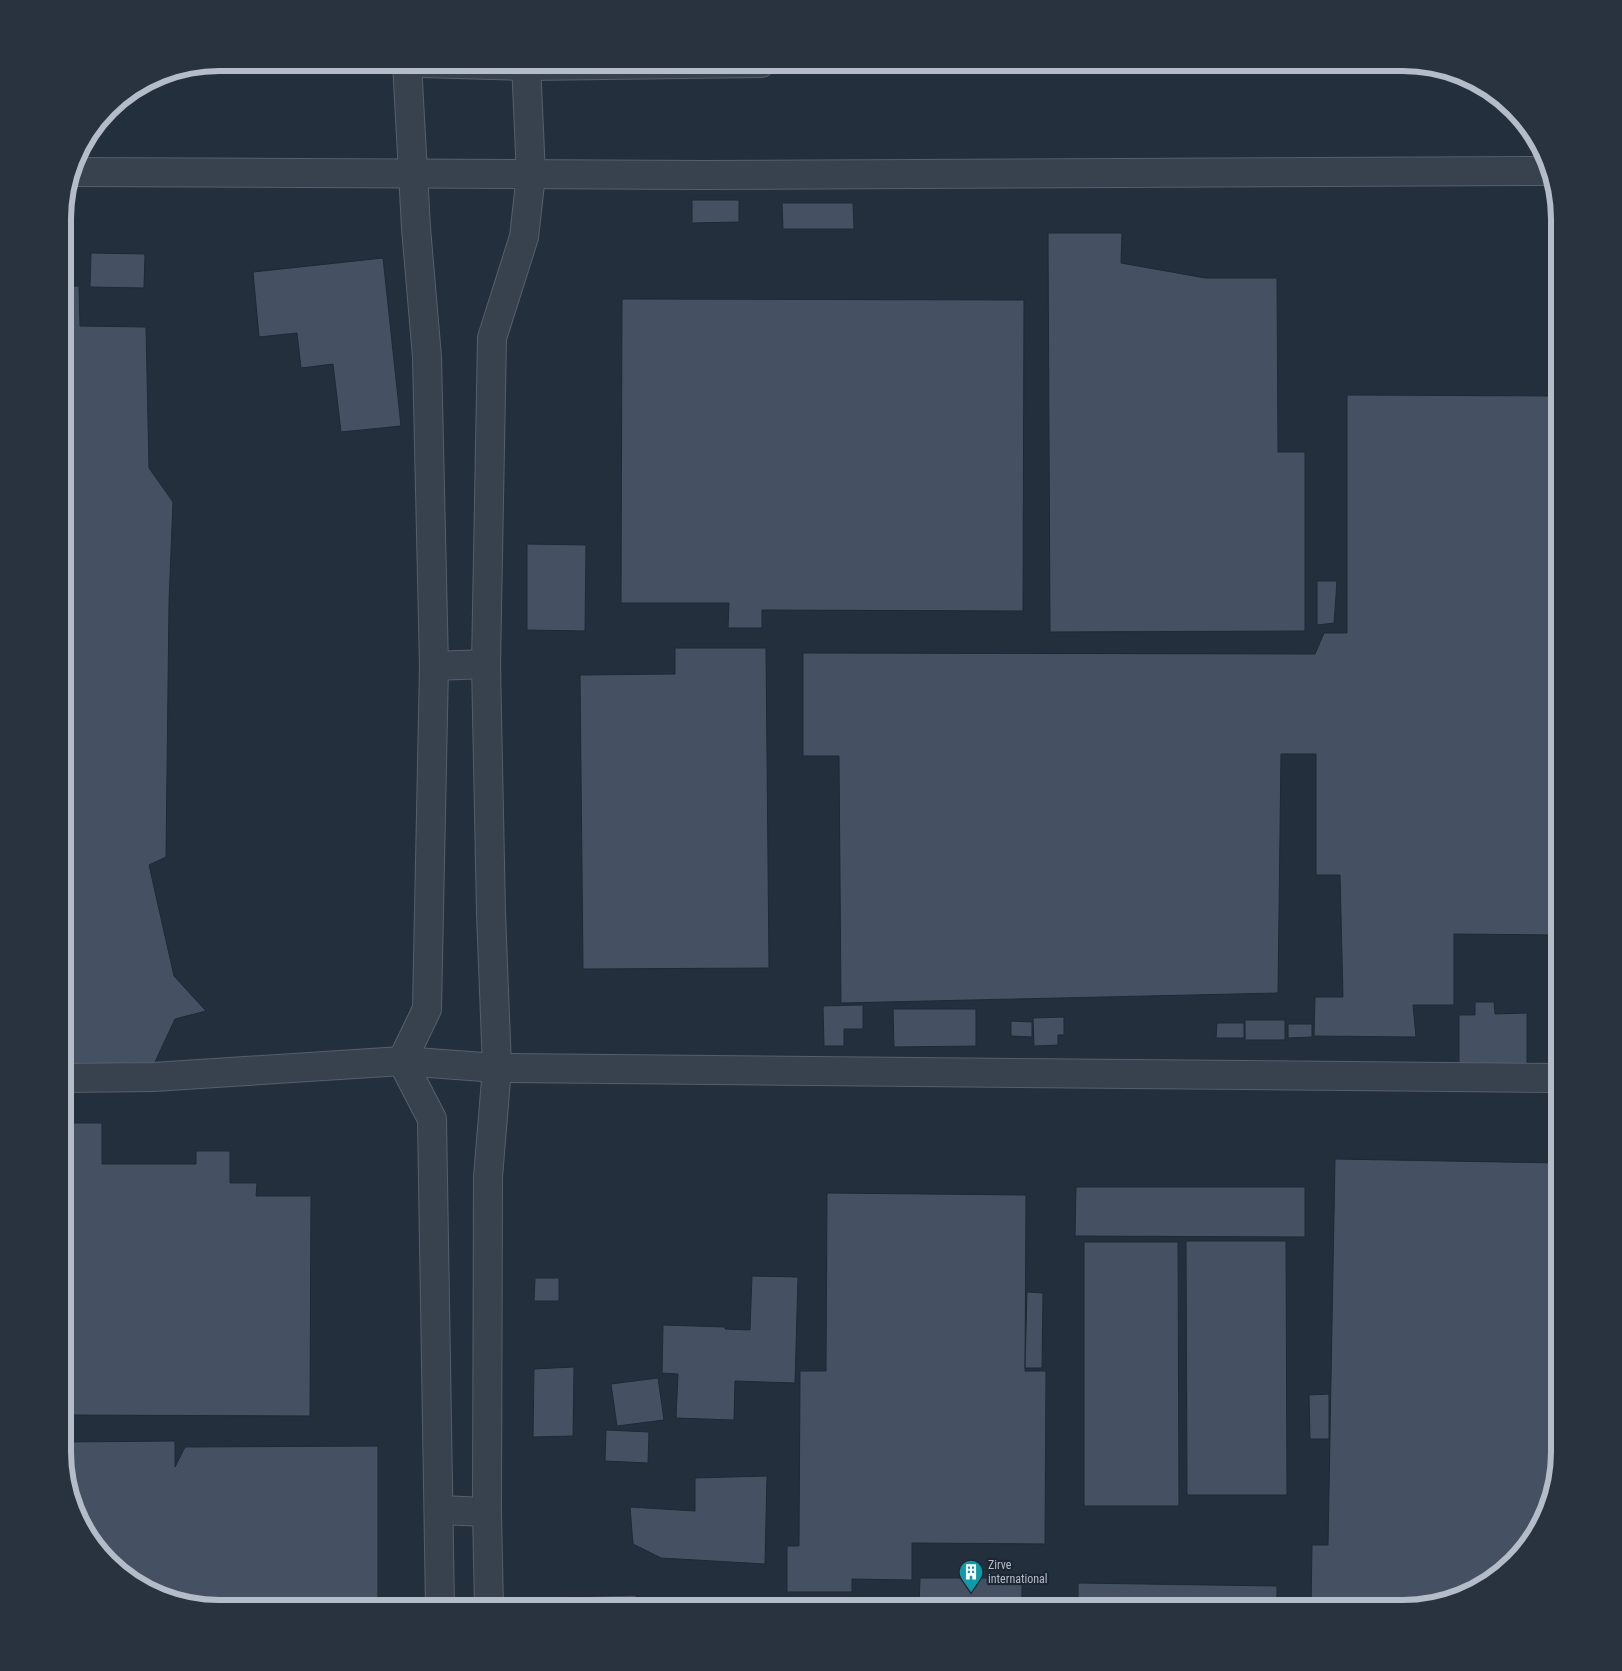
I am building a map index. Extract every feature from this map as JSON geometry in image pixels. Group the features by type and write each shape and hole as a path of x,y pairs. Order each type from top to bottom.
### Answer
{"street":[{"path":"402,1061 427,1009 434,666 426,357 408,72"},
{"path":"489,1600 487,1512 488,1177 497,1068 491,913 486,664 492,338 524,237 531,176 527,72"},
{"path":"79,172 531,176 1542,171"},
{"path":"434,666 486,664"},
{"path":"402,1061 432,1118 440,1600"},
{"path":"71,1078 153,1077 402,1061 497,1068 1551,1078"},
{"path":"439,1510 487,1512"}],"building":[{"path":"692,200 739,200 739,222 692,223"},
{"path":"782,203 853,203 854,229 783,229"},
{"path":"1048,233 1122,233 1121,263 1205,278 1277,278 1278,452 1305,452 1305,631 1050,632"},
{"path":"91,253 145,254 144,288 90,287"},
{"path":"383,258 401,426 341,432 333,364 301,368 297,333 259,337 253,272"},
{"path":"72,286 79,286 80,326 146,327 149,468 173,502 169,602 166,857 149,865 174,976 206,1011 175,1019 154,1064 71,1065"},
{"path":"622,299 1024,300 1023,611 762,610 762,628 728,628 729,603 621,603"},
{"path":"1347,395 1551,396 1551,935 1454,934 1454,1005 1413,1005 1416,1037 1314,1036 1315,997 1343,997 1340,875 1316,875 1316,754 1281,754 1278,993 841,1003 839,756 803,756 803,653 1315,654 1324,633 1347,633"},
{"path":"527,544 586,545 585,631 527,630"},
{"path":"1317,581 1337,581 1334,623 1317,625"},
{"path":"675,648 766,648 769,968 583,969 580,675 675,674"},
{"path":"1475,1002 1494,1002 1495,1014 1527,1013 1527,1065 1459,1065 1459,1015 1475,1015"},
{"path":"863,1005 863,1029 844,1029 844,1046 824,1046 823,1006"},
{"path":"893,1009 976,1009 976,1046 894,1047"},
{"path":"1064,1017 1064,1035 1058,1035 1058,1045 1034,1046 1033,1018"},
{"path":"1245,1020 1285,1020 1285,1040 1245,1040"},
{"path":"1011,1021 1032,1022 1032,1037 1011,1036"},
{"path":"1217,1023 1244,1023 1244,1038 1216,1038"},
{"path":"1288,1024 1312,1024 1312,1037 1288,1038"},
{"path":"71,1123 102,1123 102,1164 196,1164 196,1151 230,1151 230,1183 257,1183 256,1196 311,1196 310,1416 71,1415"},
{"path":"1335,1159 1551,1163 1551,1452 1546,1490 1531,1526 1514,1549 1500,1563 1477,1580 1441,1595 1403,1600 1311,1600 1312,1545 1328,1545"},
{"path":"1076,1187 1305,1187 1305,1237 1075,1236"},
{"path":"827,1193 1026,1195 1025,1371 1046,1371 1045,1544 912,1543 912,1580 852,1579 852,1592 787,1592 787,1546 799,1546 800,1371 826,1371"},
{"path":"1186,1241 1286,1241 1287,1495 1187,1495"},
{"path":"1084,1242 1178,1242 1179,1506 1084,1506"},
{"path":"752,1276 798,1277 795,1383 735,1381 734,1420 676,1418 678,1374 662,1373 663,1325 725,1327 725,1329 750,1330"},
{"path":"535,1278 559,1278 559,1301 534,1301"},
{"path":"1027,1292 1043,1293 1042,1368 1025,1368"},
{"path":"574,1367 573,1436 533,1437 534,1369"},
{"path":"658,1378 664,1420 617,1426 611,1384"},
{"path":"1329,1394 1329,1439 1310,1439 1309,1395"},
{"path":"606,1430 649,1432 648,1463 605,1461"},
{"path":"175,1441 175,1467 185,1447 378,1446 378,1600 219,1600 181,1595 145,1580 122,1563 108,1549 91,1526 76,1490 71,1442"},
{"path":"767,1476 765,1564 661,1558 633,1544 630,1507 695,1511 695,1478"},
{"name":"Zirve international","path":"920,1578 1022,1578 1022,1600 919,1600"},
{"path":"1078,1583 1277,1586 1277,1600 1078,1600"},
{"path":"636,1595 636,1600 567,1600 567,1597"}],"place":[{"name":"Zirve international","path":"971,1593"}]}
